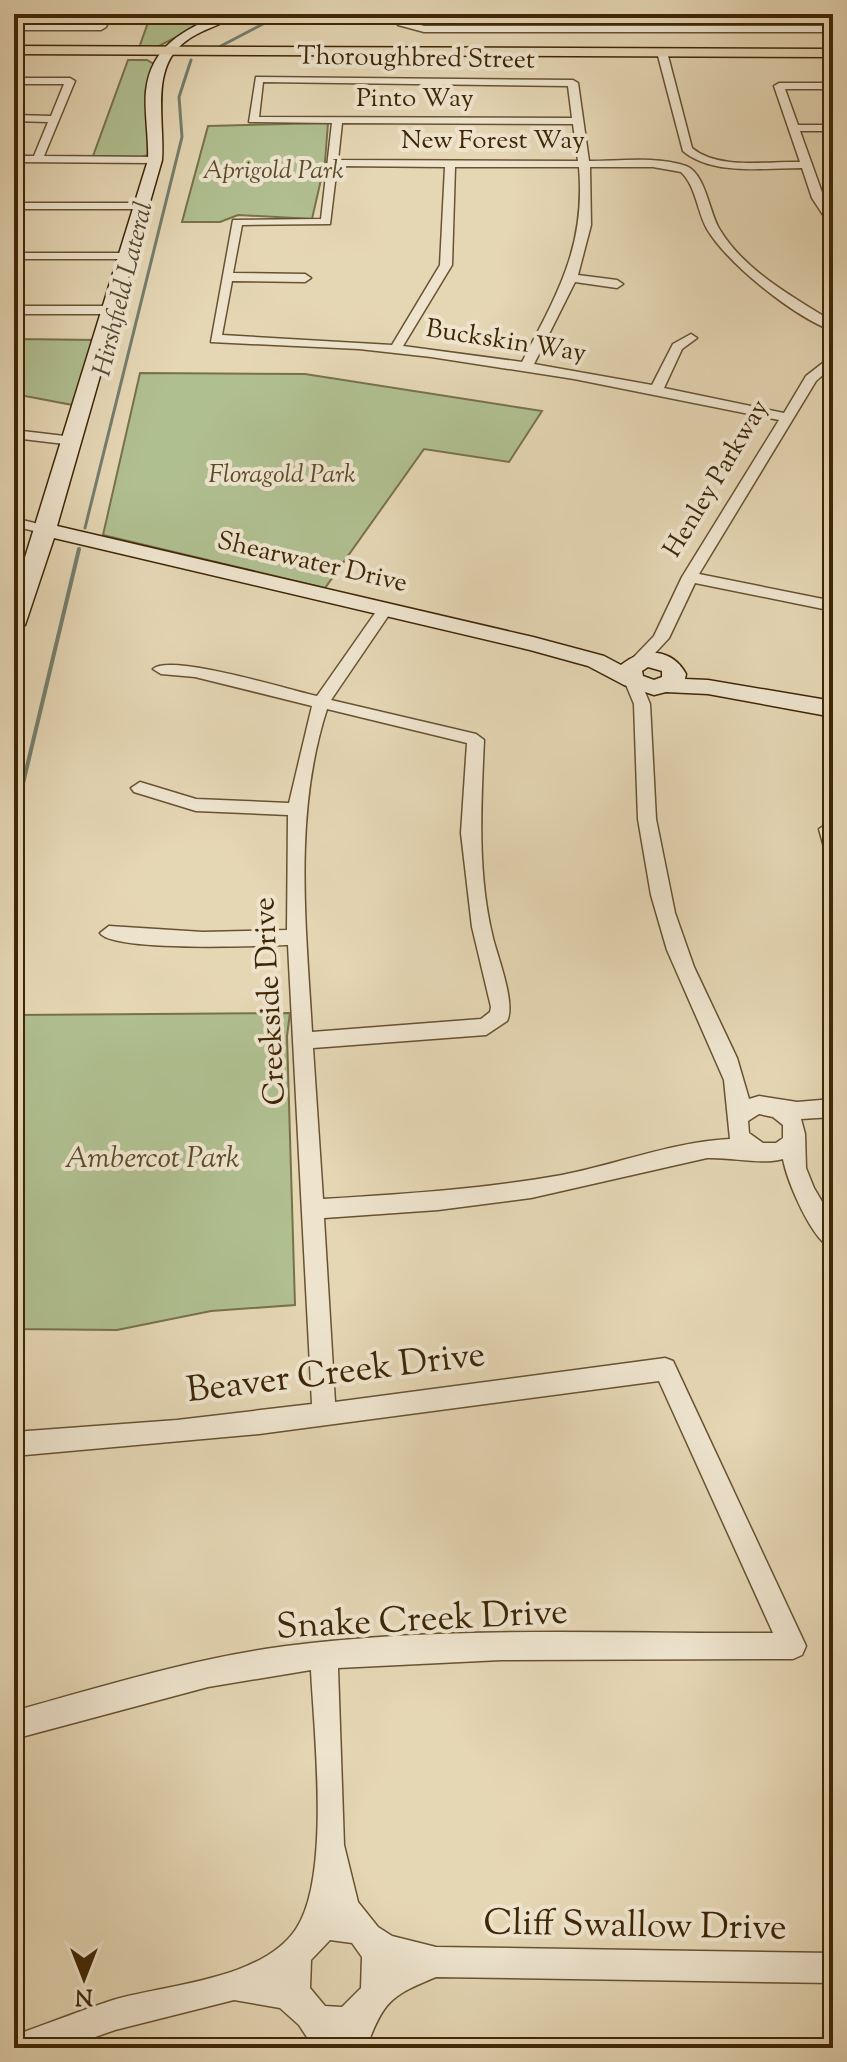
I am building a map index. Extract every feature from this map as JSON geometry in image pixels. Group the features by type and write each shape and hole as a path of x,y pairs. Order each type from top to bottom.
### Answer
{"main road":[{"path":"14,53 833,56"}],"street":[{"path":"14,27 101,27 106,14"},
{"path":"14,625 73,441 155,160 157,133 153,91 165,53 182,37 230,14"},
{"path":"401,14 401,23 424,29 833,29"},
{"path":"573,14 575,28"},
{"path":"754,14 760,30"},
{"path":"663,55 687,149 700,167 708,220 736,258 774,290 832,326"},
{"name":"Thoroughbred Street","path":"253,120 259,79 573,83 576,121"},
{"path":"14,81 70,81 38,159"},
{"path":"833,86 779,86 818,198 833,222"},
{"path":"14,118 54,119"},
{"name":"Pinto Way","path":"253,120 576,121"},
{"path":"305,278 229,277 237,222 326,222 337,120"},
{"path":"525,369 570,278 585,228 587,209 576,121"},
{"path":"794,128 833,128"},
{"path":"687,149 681,165 806,165"},
{"path":"14,159 155,160"},
{"name":"New Forest Way","path":"332,163 653,164 700,167"},
{"path":"395,350 446,265 450,164"},
{"path":"14,206 141,206"},
{"path":"14,256 127,256"},
{"name":"Buckskin Way","path":"229,277 215,339 302,340 395,350 657,389 786,417"},
{"path":"570,278 617,284"},
{"path":"14,310 111,310"},
{"path":"657,389 677,347 691,338"},
{"name":"Henley Parkway","path":"635,670 661,638 690,577 786,417 815,374 833,359"},
{"path":"14,434 73,441"},
{"name":"Shearwater Drive","path":"14,522 385,609 596,661 623,672 635,670 647,687 668,676"},
{"path":"690,577 833,606"},
{"name":"Creekside Drive","path":"324,1413 297,937 297,809 308,748 322,701 385,609"},
{"path":"661,638 668,676"},
{"path":"161,669 195,672 476,740 470,833 481,927 501,1007 498,1020 486,1027 303,1041"},
{"path":"635,670 645,710 645,804 660,895 691,984 732,1070 740,1100 737,1120 740,1138 803,1189"},
{"path":"668,676 708,687 833,709"},
{"path":"645,710 668,676"},
{"path":"140,788 196,805 297,809"},
{"path":"109,933 164,940 230,942 297,937"},
{"path":"732,1070 754,1097 791,1120 794,1164 803,1189 833,1239"},
{"path":"693,1151 724,1134 751,1106 797,1111 833,1108"},
{"path":"313,1209 456,1200 564,1184 693,1151 724,1147 781,1152 833,1108"},
{"name":"Beaver Creek Drive","path":"14,1444 86,1440 324,1413 665,1369 793,1646"},
{"name":"Snake Creek Drive","path":"14,1725 191,1677 324,1655 447,1649 793,1646"},
{"path":"324,1655 330,1847 322,1910 294,1964 293,1978 305,2009 323,2031 329,2048"},
{"path":"330,1847 345,1905 374,1948 379,1972 370,2002 356,2027 351,2048"},
{"path":"21,2048 116,2015 234,1985 283,1963 306,1940 332,1923 344,1923 365,1934"},
{"name":"Cliff Swallow Drive","path":"365,1934 386,1949 436,1962 833,1968"},
{"name":"Cliff Swallow Drive","path":"370,2002 389,1981 436,1962"},
{"path":"234,1985 286,1994 321,2021 335,2024 356,2017 370,2002"}],"green space":[{"path":"151,14 221,14 157,47 139,48"},
{"path":"128,60 147,60 154,64 152,154 141,157 93,156"},
{"name":"Aprigold Park","path":"328,123 325,162 312,219 238,215 220,222 182,222 208,126"},
{"path":"14,339 97,340 78,406 14,394"},
{"name":"Floragold Park","path":"140,373 305,374 542,411 509,462 424,449 325,588 103,535"},
{"name":"Ambercot Park","path":"290,1013 287,1036 295,1305 211,1311 117,1330 14,1329 14,1015"}],"waterway":[{"name":"Hirshfield Lateral","path":"219,47 282,14"},
{"name":"Hirshfield Lateral","path":"85,528 182,137 179,97 191,60"},
{"path":"14,821 79,549"}]}
